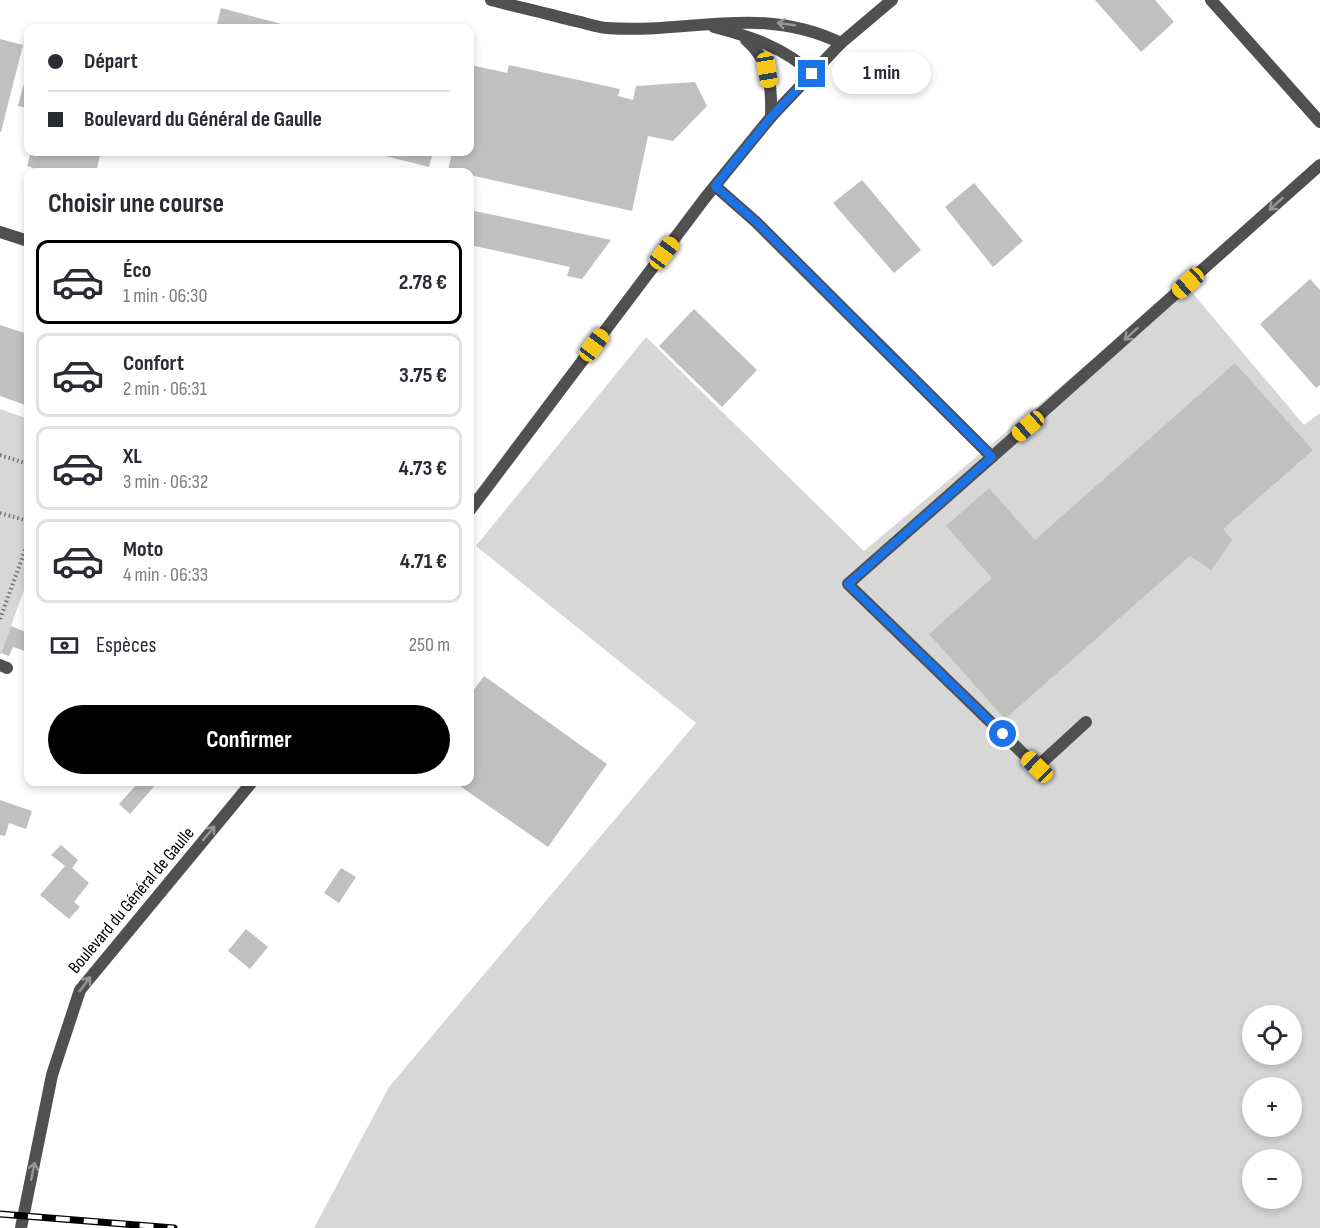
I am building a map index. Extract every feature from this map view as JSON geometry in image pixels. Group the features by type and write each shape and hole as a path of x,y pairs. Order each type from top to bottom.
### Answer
{"street":[{"path":"491,0 605,28 707,25 738,21 786,23 819,32 841,43"},
{"path":"474,505 715,186 771,117 841,43 892,0"},
{"path":"1211,0 1320,122"},
{"path":"707,25 738,33 786,54 812,74"},
{"path":"738,33 762,57 771,96 771,117"},
{"path":"1086,722 1037,767 848,584 1320,165"},
{"path":"715,186 756,222 992,457"},
{"path":"0,232 24,240"},
{"name":"Boulevard du Général de Gaulle","path":"21,1228 52,1075 80,990 249,786"}],"path":[{"path":"0,455 24,463"},
{"path":"0,513 24,520"},
{"path":"0,619 24,552"}],"shaded area":[{"path":"1184,283 1304,425 1320,413 1320,1228 314,1228 389,1087 696,723 476,546 646,337 864,551"},
{"path":"0,409 24,418 24,590 0,656"}],"building":[{"path":"1095,0 1155,0 1174,22 1141,52"},
{"path":"221,8 282,24 217,24"},
{"path":"0,39 23,45 1,132 0,132"},
{"path":"509,65 620,89 618,96 633,100 636,86 695,82 707,106 673,141 648,136 632,211 474,176 474,168 448,168 451,156 474,156 474,66 507,73"},
{"path":"24,83 24,107 18,106"},
{"path":"30,156 100,156 97,168 33,168 27,166"},
{"path":"385,156 432,156 429,167"},
{"path":"862,180 921,250 894,273 833,203"},
{"path":"974,183 1023,241 993,267 945,207"},
{"path":"474,211 611,240 582,279 567,276 570,267 474,246"},
{"path":"1310,279 1320,290 1320,385 1316,388 1260,324"},
{"path":"694,309 757,370 722,407 659,346"},
{"path":"0,325 24,333 24,405 0,396"},
{"path":"1235,363 1313,450 1223,529 1232,540 1211,570 1190,556 1005,719 929,634 992,578 946,526 989,488 1035,540"},
{"path":"11,626 24,631 24,651 13,647 9,656 1,653"},
{"path":"484,676 607,764 548,847 460,786 474,786 474,690"},
{"path":"135,786 154,786 130,814 119,804"},
{"path":"0,800 32,811 26,829 9,823 5,836 0,835"},
{"path":"61,845 78,860 72,868 89,883 74,902 80,907 69,919 40,895 65,866 51,855"},
{"path":"341,868 356,877 339,903 324,893"},
{"path":"246,929 268,947 250,969 228,951"}],"railway":[{"path":"0,1214 174,1228"}],"route":[{"path":"812,74 771,117 715,186 756,222 992,457 848,584 1003,734"}]}
